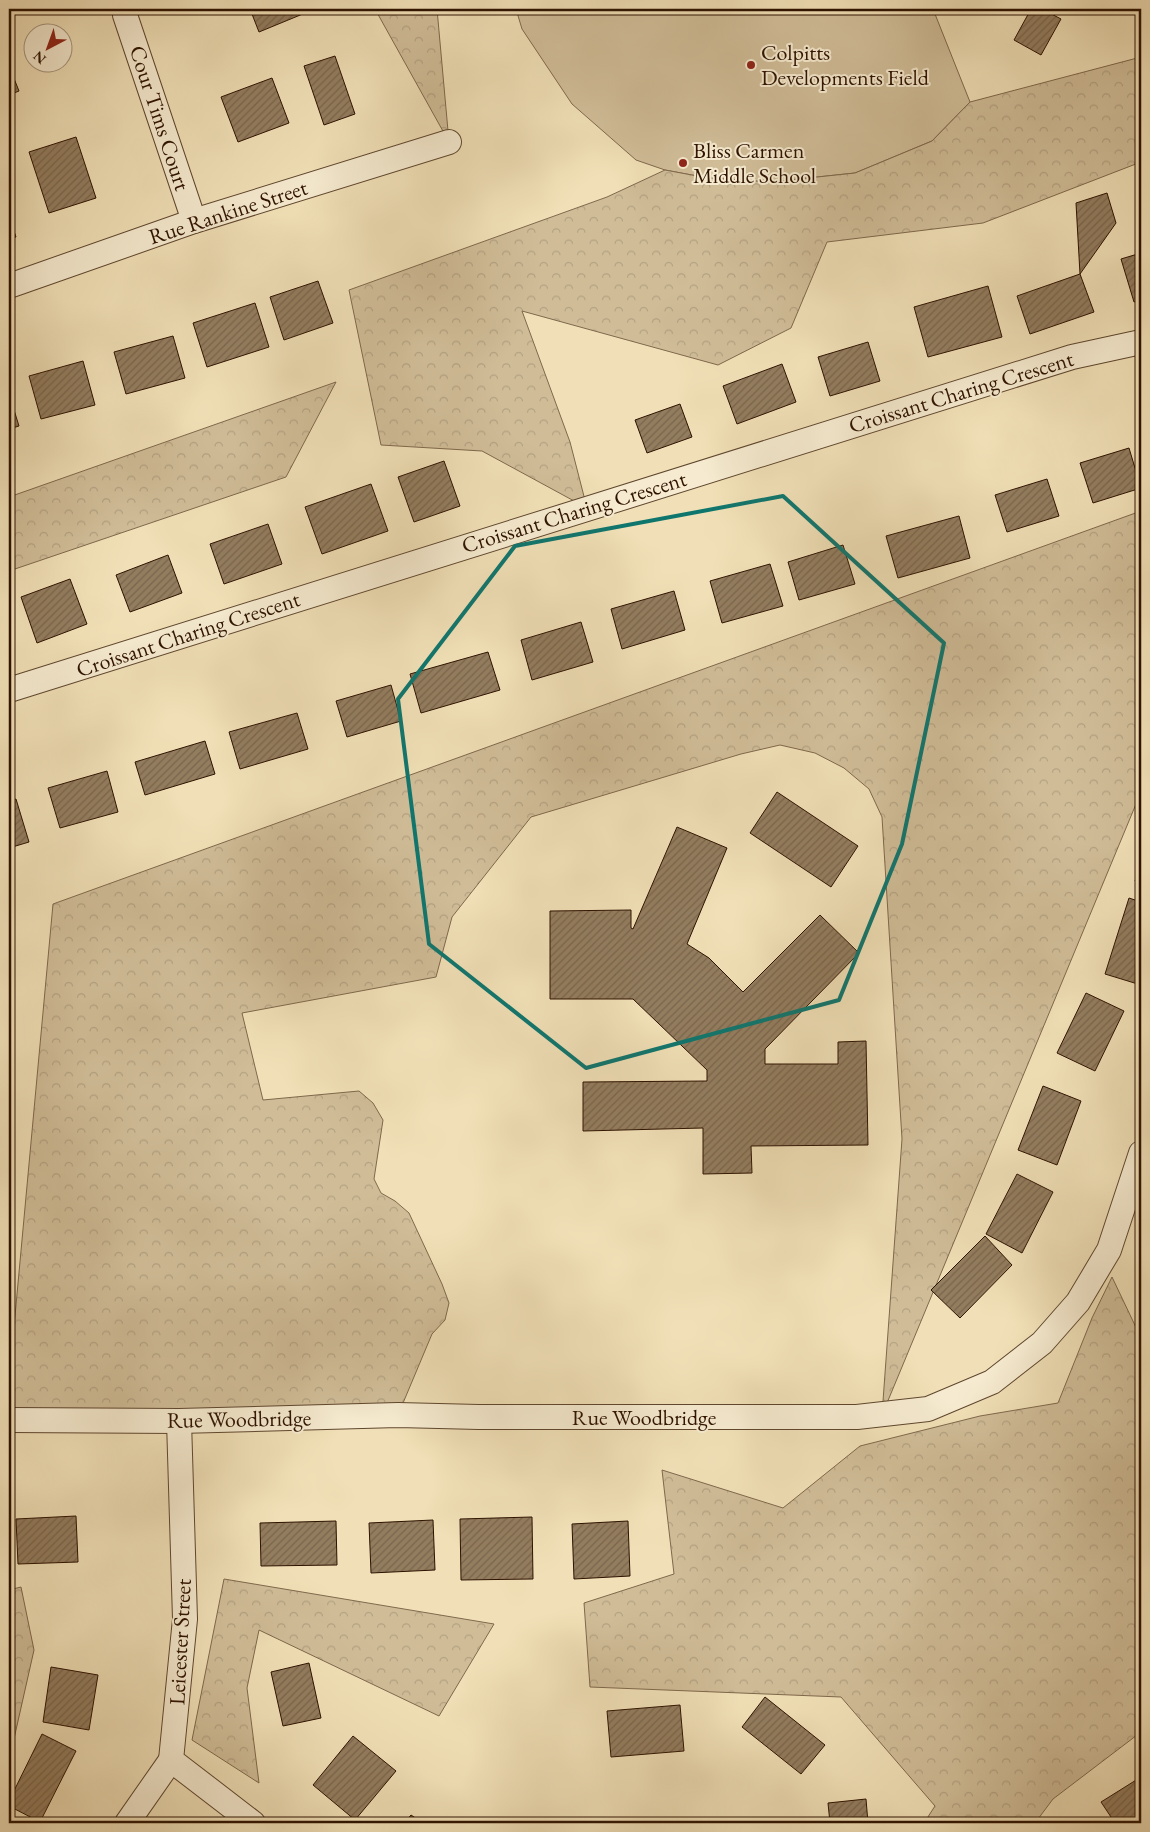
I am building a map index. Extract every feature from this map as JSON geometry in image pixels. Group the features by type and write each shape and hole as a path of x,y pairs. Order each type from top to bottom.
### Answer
{"street":[{"name":"Cour Tims Court","path":"125,15 194,222"},
{"name":"Rue Rankine Street","path":"9,286 194,222 449,142"},
{"name":"Croissant Charing Crescent","path":"9,690 1072,357 1141,342"},
{"name":"Rue Woodbridge","path":"9,1420 180,1421 398,1415 857,1418 928,1409 992,1382 1042,1343 1078,1302 1109,1250 1141,1153"},
{"name":"Leicester Street","path":"171,1760 186,1619 180,1421"},
{"path":"127,1823 171,1760 253,1823"}],"highlighted area":[{"path":"783,496 944,643 902,844 839,1000 586,1068 429,944 398,699 515,546"}],"green space":[{"path":"375,9 437,9 449,142"},
{"name":"Colpitts Developments Field","path":"516,9 933,9 970,102 932,141 855,173 770,182 708,178 665,170 636,160 572,104 522,29"},
{"path":"1141,57 1141,162 983,223 827,242 791,328 718,365 522,311 570,442 587,508 482,451 381,445 349,290 607,197 665,170 708,178 770,182 855,173 932,141 970,102"},
{"path":"336,382 286,477 9,571 9,497"},
{"path":"1141,511 1141,792 882,1415 902,1139 882,817 869,789 844,768 815,753 780,745 741,754 531,817 452,917 436,977 242,1013 263,1100 359,1091 373,1103 383,1120 374,1179 381,1193 395,1201 409,1213 449,1303 445,1320 432,1334 398,1415 9,1420 9,1381 53,904"},
{"path":"1112,1277 1141,1338 1141,1732 1053,1799 1035,1823 924,1823 935,1806 841,1697 590,1687 584,1603 674,1574 662,1470 783,1508 860,1446 980,1416 1058,1403 1092,1318"},
{"path":"224,1579 494,1624 439,1716 259,1630 247,1688 259,1783 192,1740"},
{"path":"21,1587 34,1650 9,1761 9,1590"}],"building":[{"path":"250,9 309,9 310,11 259,32"},
{"path":"1031,9 1042,9 1061,19 1041,55 1014,40"},
{"path":"335,56 355,114 324,125 304,66"},
{"path":"9,66 19,91 9,95"},
{"path":"272,78 289,123 238,142 221,97"},
{"path":"76,137 96,198 49,213 29,152"},
{"path":"1107,193 1116,223 1080,274 1076,203"},
{"path":"9,216 16,237 9,239"},
{"path":"1141,253 1141,300 1134,302 1121,259"},
{"path":"1080,274 1094,312 1030,334 1017,296"},
{"path":"318,281 333,323 284,340 270,297"},
{"path":"988,286 1002,337 928,357 914,307"},
{"path":"255,303 269,347 207,367 193,323"},
{"path":"173,336 185,378 126,394 114,352"},
{"path":"868,342 880,381 830,396 818,357"},
{"path":"83,361 95,405 41,419 29,376"},
{"path":"782,364 796,402 737,424 723,386"},
{"path":"9,394 19,426 9,429"},
{"path":"680,404 692,437 647,453 635,420"},
{"path":"1129,448 1141,488 1093,503 1080,463"},
{"path":"444,461 460,506 414,522 398,477"},
{"path":"1047,479 1059,516 1007,532 995,495"},
{"path":"371,484 388,531 322,554 305,507"},
{"path":"959,516 970,558 898,578 886,536"},
{"path":"268,524 282,564 224,584 210,544"},
{"path":"843,545 855,584 799,600 788,562"},
{"path":"168,555 182,593 130,612 116,575"},
{"path":"770,564 783,606 722,623 710,581"},
{"path":"70,579 87,624 37,643 21,597"},
{"path":"674,591 685,630 622,649 611,609"},
{"path":"581,622 593,662 532,680 521,640"},
{"path":"488,652 500,690 421,713 410,674"},
{"path":"391,685 401,721 347,737 336,701"},
{"path":"297,713 308,749 240,769 229,732"},
{"path":"205,741 215,774 145,795 135,762"},
{"path":"107,771 118,812 60,828 48,788"},
{"path":"777,792 858,846 831,887 750,833"},
{"path":"16,799 29,842 9,848 9,801"},
{"path":"677,827 727,848 687,944 709,958 743,992 820,915 859,953 765,1049 765,1064 838,1064 838,1042 866,1041 868,1145 751,1146 752,1173 703,1174 703,1128 583,1131 583,1082 707,1081 707,1070 633,999 550,999 550,911 631,910 631,928 633,929"},
{"path":"1141,867 1141,883 1135,881"},
{"path":"1129,898 1141,902 1141,985 1105,974"},
{"path":"1086,993 1124,1011 1095,1071 1057,1053"},
{"path":"1043,1086 1081,1101 1057,1165 1018,1150"},
{"path":"1017,1174 1053,1192 1022,1253 986,1234"},
{"path":"985,1236 1012,1265 960,1318 931,1290"},
{"path":"76,1516 78,1562 18,1564 16,1519"},
{"path":"532,1517 533,1579 461,1580 460,1519"},
{"path":"433,1520 435,1570 371,1573 369,1523"},
{"path":"336,1521 337,1565 261,1566 260,1523"},
{"path":"628,1521 630,1576 574,1579 572,1524"},
{"path":"309,1663 321,1718 283,1726 271,1672"},
{"path":"51,1667 98,1675 89,1730 43,1722"},
{"path":"765,1697 825,1745 801,1774 742,1727"},
{"path":"680,1705 684,1751 611,1757 607,1711"},
{"path":"42,1734 76,1751 40,1822 9,1806 9,1801"},
{"path":"353,1736 396,1771 355,1820 313,1785"},
{"path":"1141,1777 1141,1823 1115,1823 1101,1802"},
{"path":"866,1799 868,1823 830,1823 828,1803"},
{"path":"411,1815 423,1823 404,1823"}],"place":[{"name":"Colpitts Developments Field","path":"751,65"},
{"name":"Bliss Carmen Middle School","path":"683,163"}]}
